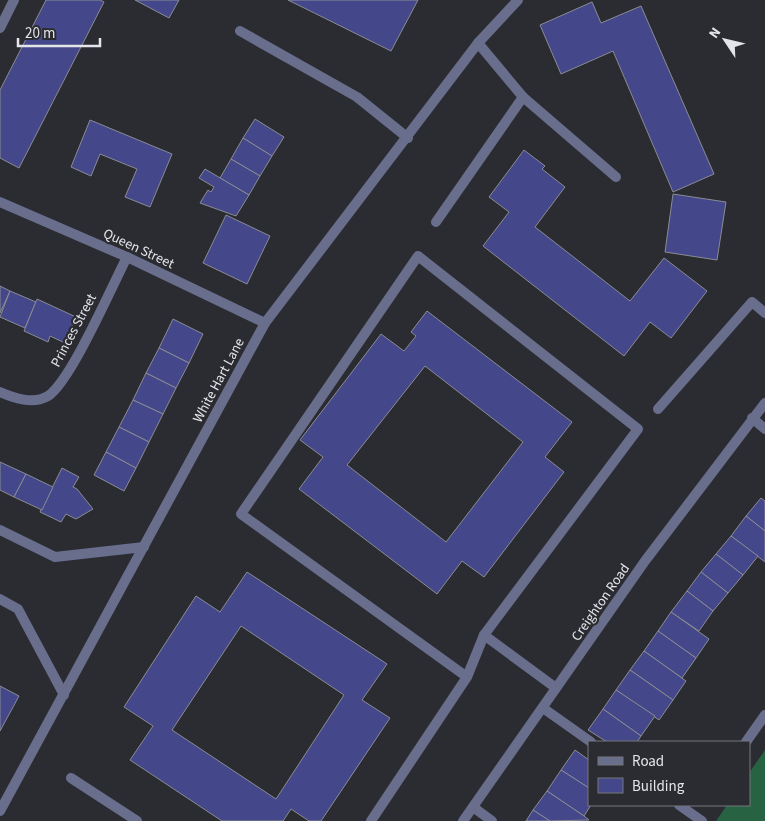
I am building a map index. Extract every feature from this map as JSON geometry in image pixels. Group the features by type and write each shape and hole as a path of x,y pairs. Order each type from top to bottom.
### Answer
{"street":[{"path":"0,28 14,0"},
{"name":"White Hart Lane","path":"0,811 265,323 408,138 478,43 518,0"},
{"path":"240,31 357,97 408,138"},
{"path":"478,43 523,97 616,176"},
{"path":"436,222 523,97"},
{"name":"Queen Street","path":"0,202 127,257 265,323"},
{"path":"372,821 467,677 484,635 638,429 418,256 241,514 467,677"},
{"name":"Princes Street","path":"0,392 26,401 48,396 70,371 127,257"},
{"path":"658,409 752,302 765,313"},
{"name":"Creighton Road","path":"463,821 645,561 765,403"},
{"path":"752,418 765,428"},
{"path":"0,530 55,558 144,548"},
{"path":"0,599 18,608 64,695"},
{"path":"484,635 556,688"},
{"path":"543,708 591,741"},
{"path":"747,741 765,715"},
{"path":"71,778 137,821"},
{"path":"680,806 702,821"},
{"path":"473,807 492,821"}],"green space":[{"path":"765,750 765,821 716,821 726,806 750,806 750,772"}],"building":[{"path":"46,0 100,0 104,2 19,168 0,158 0,90"},
{"path":"135,0 179,0 169,18"},
{"path":"288,0 418,0 391,51"},
{"path":"592,2 601,23 641,6 714,174 673,192 613,51 561,74 540,25"},
{"path":"255,119 284,137 272,156 243,138"},
{"path":"90,120 172,154 150,207 125,197 137,169 100,154 91,176 71,167"},
{"path":"243,138 272,156 260,176 231,159"},
{"path":"524,150 545,166 542,169 565,187 535,227 630,301 664,258 707,291 671,338 650,322 624,356 483,246 509,212 489,197"},
{"path":"231,159 260,176 249,195 220,178"},
{"path":"205,169 249,195 236,216 200,203 208,190 211,192 214,187 199,178"},
{"path":"673,194 726,202 717,260 665,252"},
{"path":"226,215 270,236 247,284 203,263"},
{"path":"0,286 10,291 0,313"},
{"path":"10,291 36,302 25,328 0,317"},
{"path":"37,299 76,317 65,343 50,336 48,342 24,331"},
{"path":"427,311 572,422 545,457 564,472 484,577 462,561 437,594 299,489 323,457 300,440 381,334 404,351 416,336 411,332","holes":["425,366 523,442 446,542 347,465"]},
{"path":"173,319 203,334 189,363 159,348"},
{"path":"159,348 189,363 176,388 146,373"},
{"path":"146,373 176,388 163,414 133,400"},
{"path":"133,400 163,414 149,442 119,427"},
{"path":"119,427 149,442 136,468 106,452"},
{"path":"106,452 136,468 124,491 94,475"},
{"path":"0,462 26,474 14,497 0,490"},
{"path":"62,468 79,477 73,487 77,489 93,509 76,519 66,514 61,522 40,512"},
{"path":"26,474 53,487 42,510 14,497"},
{"path":"761,498 765,501 765,531 746,516"},
{"path":"746,516 765,531 765,562 731,536"},
{"path":"731,536 758,556 743,575 716,554"},
{"path":"716,554 743,575 728,593 701,572"},
{"path":"247,572 387,664 362,700 390,718 321,821 309,821 291,809 283,821 222,821 130,760 153,726 124,707 196,596 220,612","holes":["241,626 344,695 276,799 172,730"]},
{"path":"701,572 728,593 713,611 687,591"},
{"path":"687,591 713,611 699,631 671,612"},
{"path":"671,612 709,639 696,658 658,631"},
{"path":"658,631 696,658 682,678 644,651"},
{"path":"644,651 686,681 673,700 630,670"},
{"path":"630,670 673,700 659,720 616,690"},
{"path":"0,686 19,696 0,731"},
{"path":"616,690 655,716 641,736 603,709"},
{"path":"603,709 641,736 638,741 605,741 588,730"},
{"path":"575,750 588,759 588,787 561,770"},
{"path":"561,770 588,787 588,806 590,806 584,816 547,791"},
{"path":"547,791 589,820 550,821 533,810"},
{"path":"533,810 550,821 526,821"}]}
